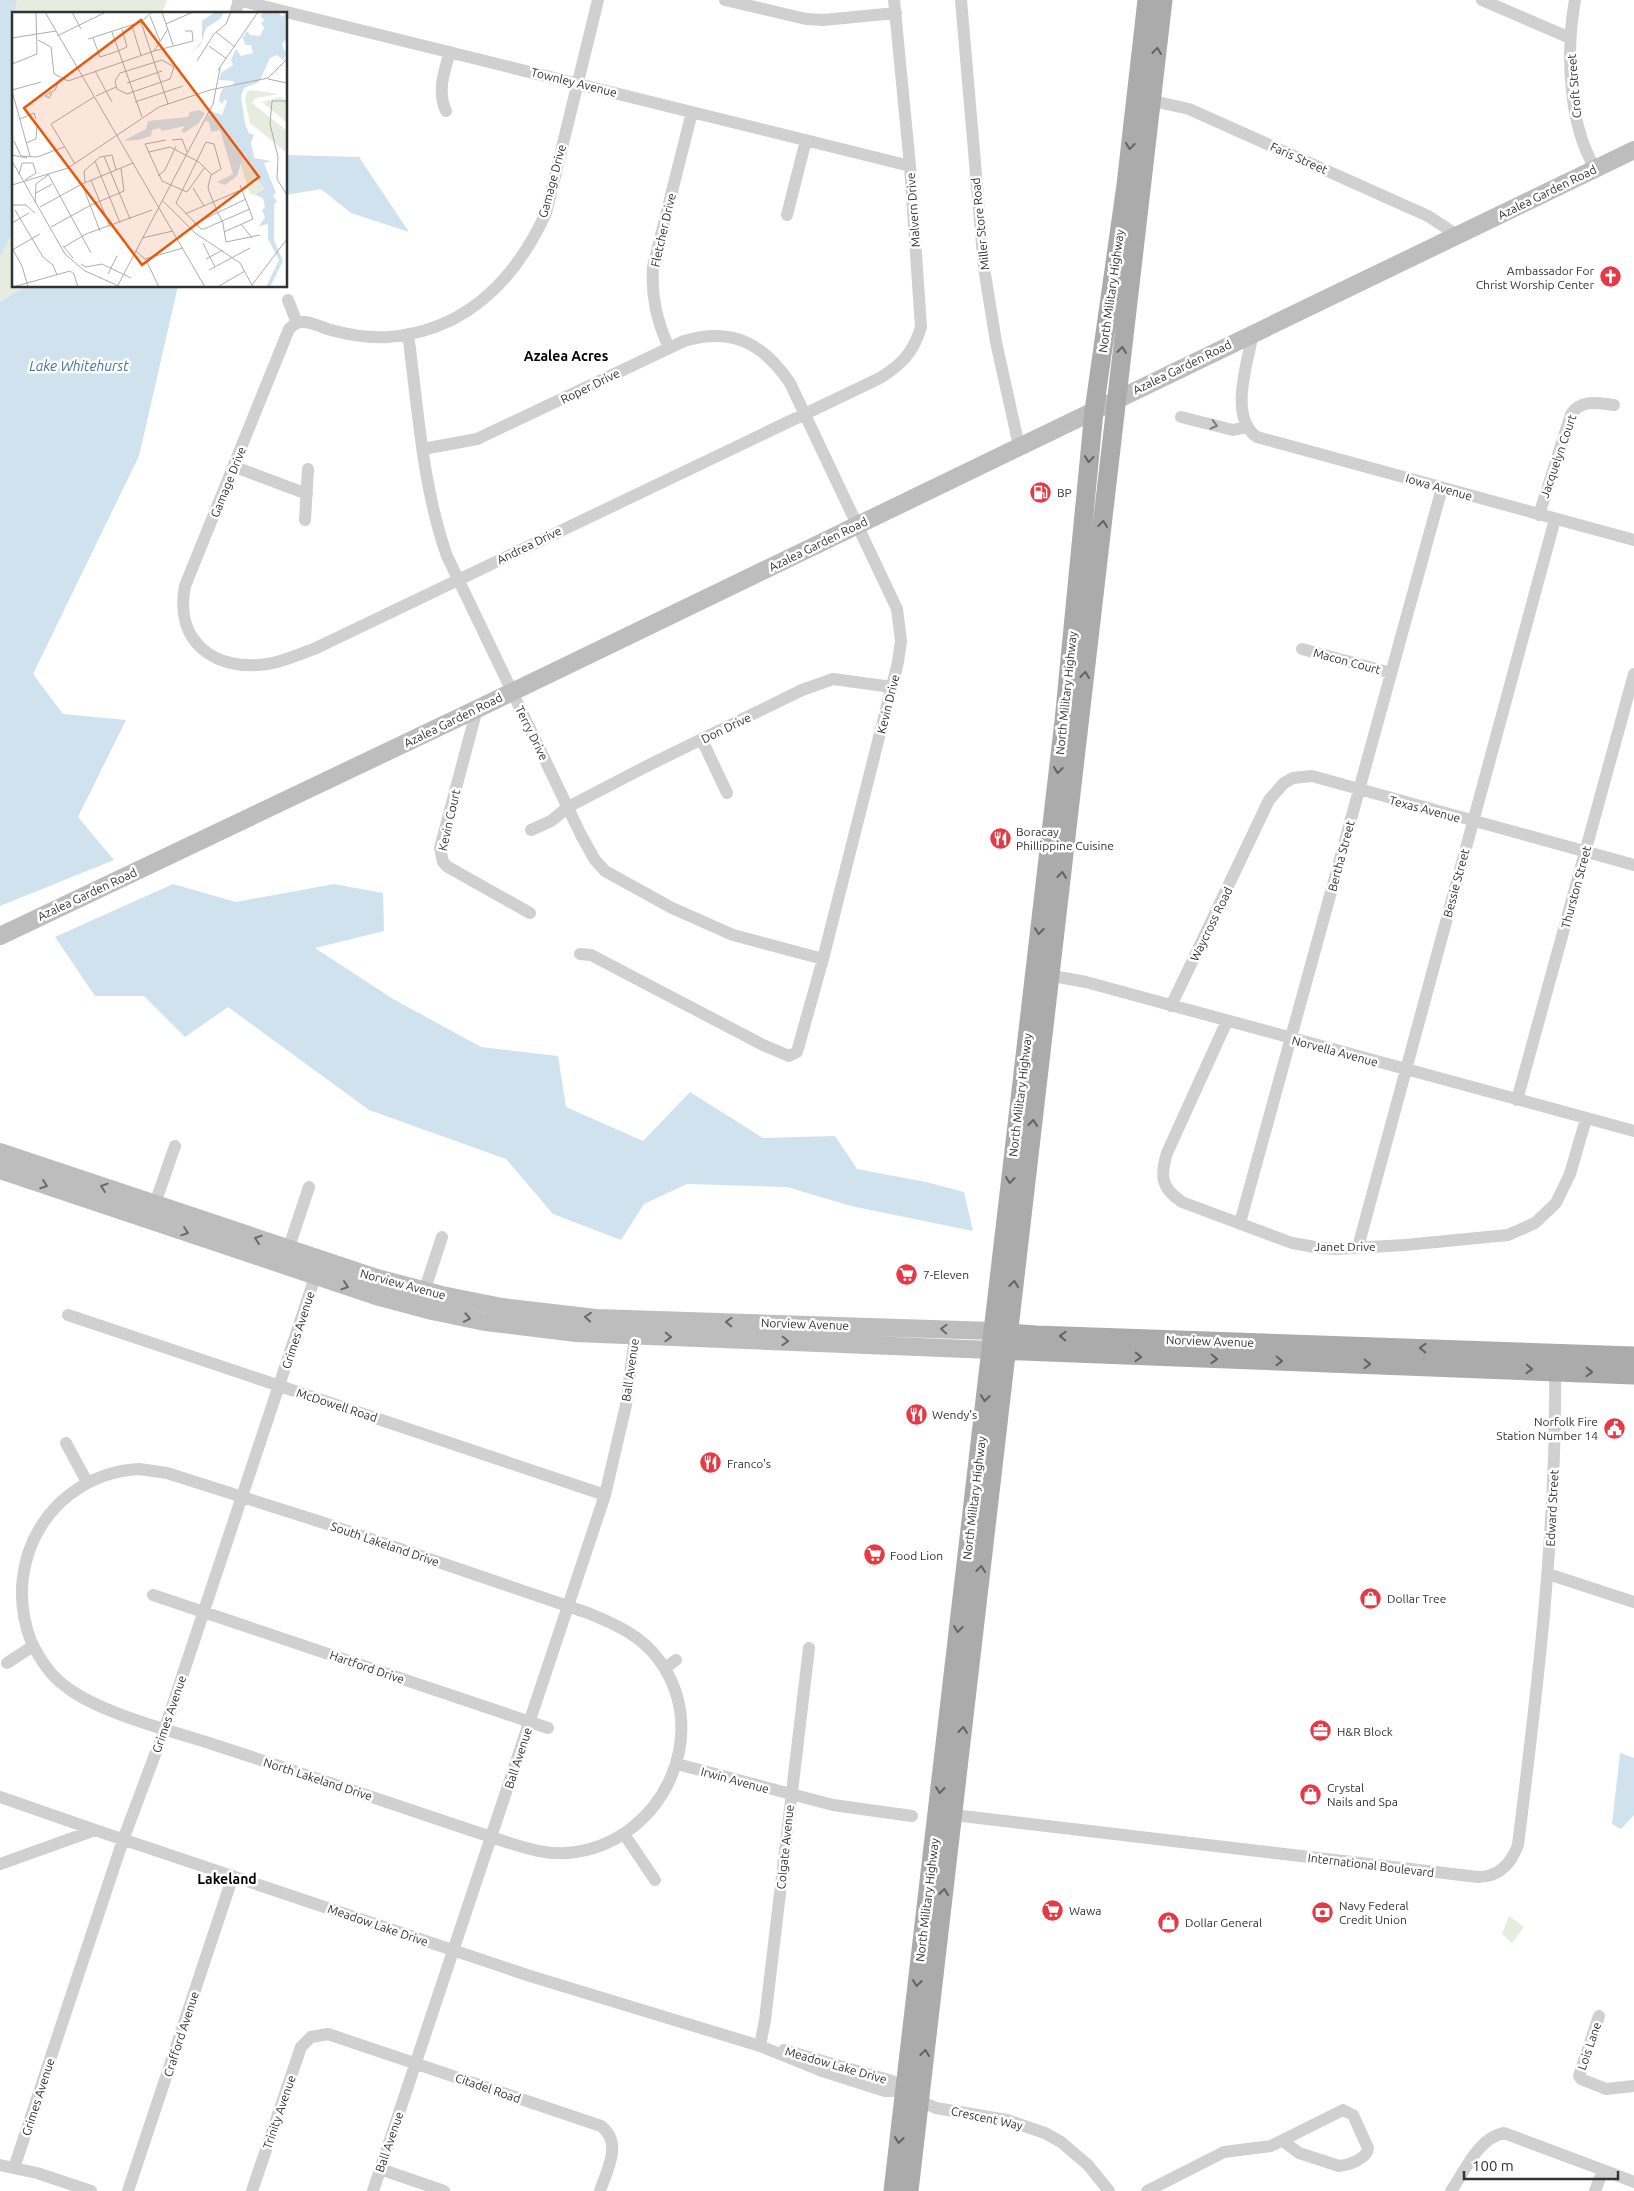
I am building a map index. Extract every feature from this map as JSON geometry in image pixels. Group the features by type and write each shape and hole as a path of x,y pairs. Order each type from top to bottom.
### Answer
{"main road":[{"name":"North Military Highway","path":"893,2191 912,2096 1042,975 1117,399 1143,99 1147,0"},
{"name":"North Military Highway","path":"1042,975 1064,712 1094,411 1143,99 1163,0"},
{"name":"Azalea Garden Road","path":"0,936 477,709 1634,150"},
{"name":"Norview Avenue","path":"0,1152 152,1212 318,1268 422,1299 538,1330 636,1328 1555,1361 1634,1356"},
{"name":"Norview Avenue","path":"0,1170 152,1212"},
{"name":"Norview Avenue","path":"1555,1361 1634,1375"},
{"name":"North Military Highway","path":"909,2191 912,2096"}],"street":[{"name":"Townley Avenue","path":"238,0 287,12"},
{"name":"Gamage Drive","path":"197,645 184,619 184,592 289,329 303,321 332,330 367,336 408,334 443,323 471,309 495,290 524,255 546,213 598,0"},
{"path":"725,0 806,19 823,20 896,13"},
{"name":"Malvern Drive","path":"858,388 897,367 914,348 921,327 910,166 894,0"},
{"name":"Miller Store Road","path":"961,0 984,268 996,342 1019,446"},
{"path":"1482,0 1570,38"},
{"name":"Croft Street","path":"1575,0 1570,38 1572,76 1580,140 1595,168"},
{"name":"Townley Avenue","path":"288,12 910,166"},
{"path":"446,111 442,98 442,86 450,52"},
{"name":"Faris Street","path":"1143,99 1189,109 1428,216 1457,236"},
{"name":"Fletcher Drive","path":"669,348 656,319 653,302 653,267 692,112"},
{"path":"787,215 806,140"},
{"path":"288,300 297,323"},
{"path":"1181,417 1233,430 1247,427 1241,405 1254,333"},
{"name":"Terry Drive","path":"408,334 423,449 438,532 458,579 568,807 596,860 616,878 672,908 733,935 823,958"},
{"name":"Roper Drive","path":"423,449 477,440 684,341 707,336 737,338 756,347"},
{"name":"Kevin Drive","path":"580,954 591,955 763,1045 788,1056 797,1052 892,687 901,641 896,609 804,414 781,370 770,357 756,347"},
{"name":"Andrea Drive","path":"197,645 217,659 245,666 268,664 314,649 858,388"},
{"name":"Jacquelyn Court","path":"1539,515 1571,414 1575,408 1585,403 1614,405"},
{"name":"Iowa Avenue","path":"1247,427 1257,437 1634,540"},
{"path":"235,467 306,494"},
{"path":"305,520 308,469"},
{"name":"Bertha Street","path":"1240,1223 1442,488"},
{"name":"Bessie Street","path":"1358,1247 1555,519"},
{"name":"Macon Court","path":"1302,649 1391,673"},
{"name":"Thurston Street","path":"1517,1100 1634,674"},
{"name":"Don Drive","path":"532,830 551,821 568,807 802,690 828,680 843,678 892,687"},
{"name":"Kevin Court","path":"477,709 440,848 440,855 448,867 530,913"},
{"path":"702,740 727,793"},
{"name":"Texas Avenue","path":"1250,842 1269,800 1278,788 1293,778 1312,776 1359,791 1634,865"},
{"name":"Waycross Road","path":"1172,1006 1250,842"},
{"name":"Norvella Avenue","path":"1042,975 1086,982 1586,1119 1633,1127"},
{"name":"Janet Drive","path":"1227,1021 1168,1152 1162,1173 1167,1189 1182,1202 1300,1244 1334,1248 1358,1247 1493,1238 1515,1233 1535,1223 1548,1212 1563,1191 1586,1119"},
{"path":"152,1212 175,1146"},
{"path":"285,1257 309,1187"},
{"path":"422,1299 442,1236"},
{"name":"Grimes Avenue","path":"14,2168 123,1840 165,1728 318,1268"},
{"name":"McDowell Road","path":"68,1315 605,1494"},
{"name":"Ball Avenue","path":"372,2191 569,1607 605,1494 626,1405 636,1328"},
{"name":"Edward Street","path":"1548,1574 1553,1508 1555,1361"},
{"path":"66,1443 87,1482"},
{"name":"South Lakeland Drive","path":"19,1582 24,1555 40,1522 69,1494 87,1482 126,1470 156,1470 476,1574 624,1629 648,1647 665,1668 672,1681 681,1719 681,1738 677,1764"},
{"path":"1548,1574 1634,1602"},
{"name":"International Boulevard","path":"945,1814 1454,1874 1484,1877 1495,1874 1508,1865 1518,1845 1548,1574"},
{"name":"North Lakeland Drive","path":"19,1582 22,1617 33,1646 51,1673 77,1695 93,1703 165,1728 536,1851 559,1853 592,1849 624,1834 651,1810 665,1791 677,1764"},
{"name":"Hartford Drive","path":"153,1594 548,1728"},
{"path":"7,1663 33,1646"},
{"name":"Colgate Avenue","path":"760,2046 766,2010 809,1648"},
{"path":"665,1668 676,1660"},
{"name":"Irwin Avenue","path":"677,1764 791,1796 833,1805 912,1816"},
{"name":"Meadow Lake Drive","path":"0,1797 453,1950 612,2002 760,2046 822,2072 885,2091 912,2096"},
{"path":"0,1864 95,1830"},
{"path":"624,1834 655,1880"},
{"name":"Crafford Avenue","path":"128,2191 233,1876"},
{"name":"Lois Lane","path":"1599,2016 1579,2076 1581,2079 1606,2089 1634,2086"},
{"name":"Citadel Road","path":"311,2037 328,2034 601,2126 611,2137 613,2144 600,2189"},
{"name":"Trinity Avenue","path":"252,2191 301,2047 311,2037"},
{"name":"Crescent Way","path":"912,2096 936,2108 1006,2120 1045,2133 1076,2154 1109,2191"},
{"path":"1147,2191 1224,2152 1271,2146 1283,2142 1343,2110 1352,2115 1368,2148 1368,2152 1345,2166 1339,2166 1298,2153 1283,2142"},
{"path":"1451,2191 1484,2142 1504,2133 1634,2182"},
{"path":"0,2165 91,2191"},
{"path":"380,2169 444,2191"},
{"path":"1595,2191 1602,2170"}],"shaded area":[{"path":"17,0 167,0 163,12 14,12"},
{"path":"12,234 12,288 23,288 0,302 0,257"},
{"path":"1509,1916 1524,1927 1512,1943 1502,1934"}],"water":[{"path":"0,0 17,0 15,12 12,12 12,234 0,257"},
{"path":"288,155 359,157 409,232 351,213 321,189 288,195"},
{"name":"Lake Whitehurst","path":"23,288 178,288 139,456 33,674 63,714 126,720 78,817 114,860 0,906 0,302"},
{"path":"173,884 236,902 334,884 383,893 384,931 315,948 393,999 481,1047 558,1056 566,1107 643,1141 690,1092 763,1138 835,1136 857,1169 926,1182 964,1192 973,1231 851,1206 787,1187 687,1184 644,1204 621,1240 553,1214 506,1159 369,1110 228,1007 185,1037 144,996 95,996 55,937"},
{"path":"1620,1753 1634,1758 1634,1815 1621,1829 1612,1824"}],"place":[{"name":"Ambassador For Christ Worship Center","path":"1610,277"},
{"name":"BP","path":"1041,492"},
{"name":"Boracay Phillippine Cuisine","path":"1000,838"},
{"name":"7-Eleven","path":"907,1274"},
{"name":"Wendy's","path":"916,1414"},
{"name":"Norfolk Fire Station Number 14","path":"1614,1428"},
{"name":"Franco's","path":"711,1463"},
{"name":"Food Lion","path":"874,1555"},
{"name":"Dollar Tree","path":"1371,1598"},
{"name":"H&R Block","path":"1321,1731"},
{"name":"Crystal Nails and Spa","path":"1311,1794"},
{"name":"Wawa","path":"1053,1910"},
{"name":"Navy Federal Credit Union","path":"1323,1912"},
{"name":"Dollar General","path":"1169,1922"}],"district":[{"name":"Azalea Acres","path":"566,356"},
{"name":"Lakeland","path":"227,1879"}]}
